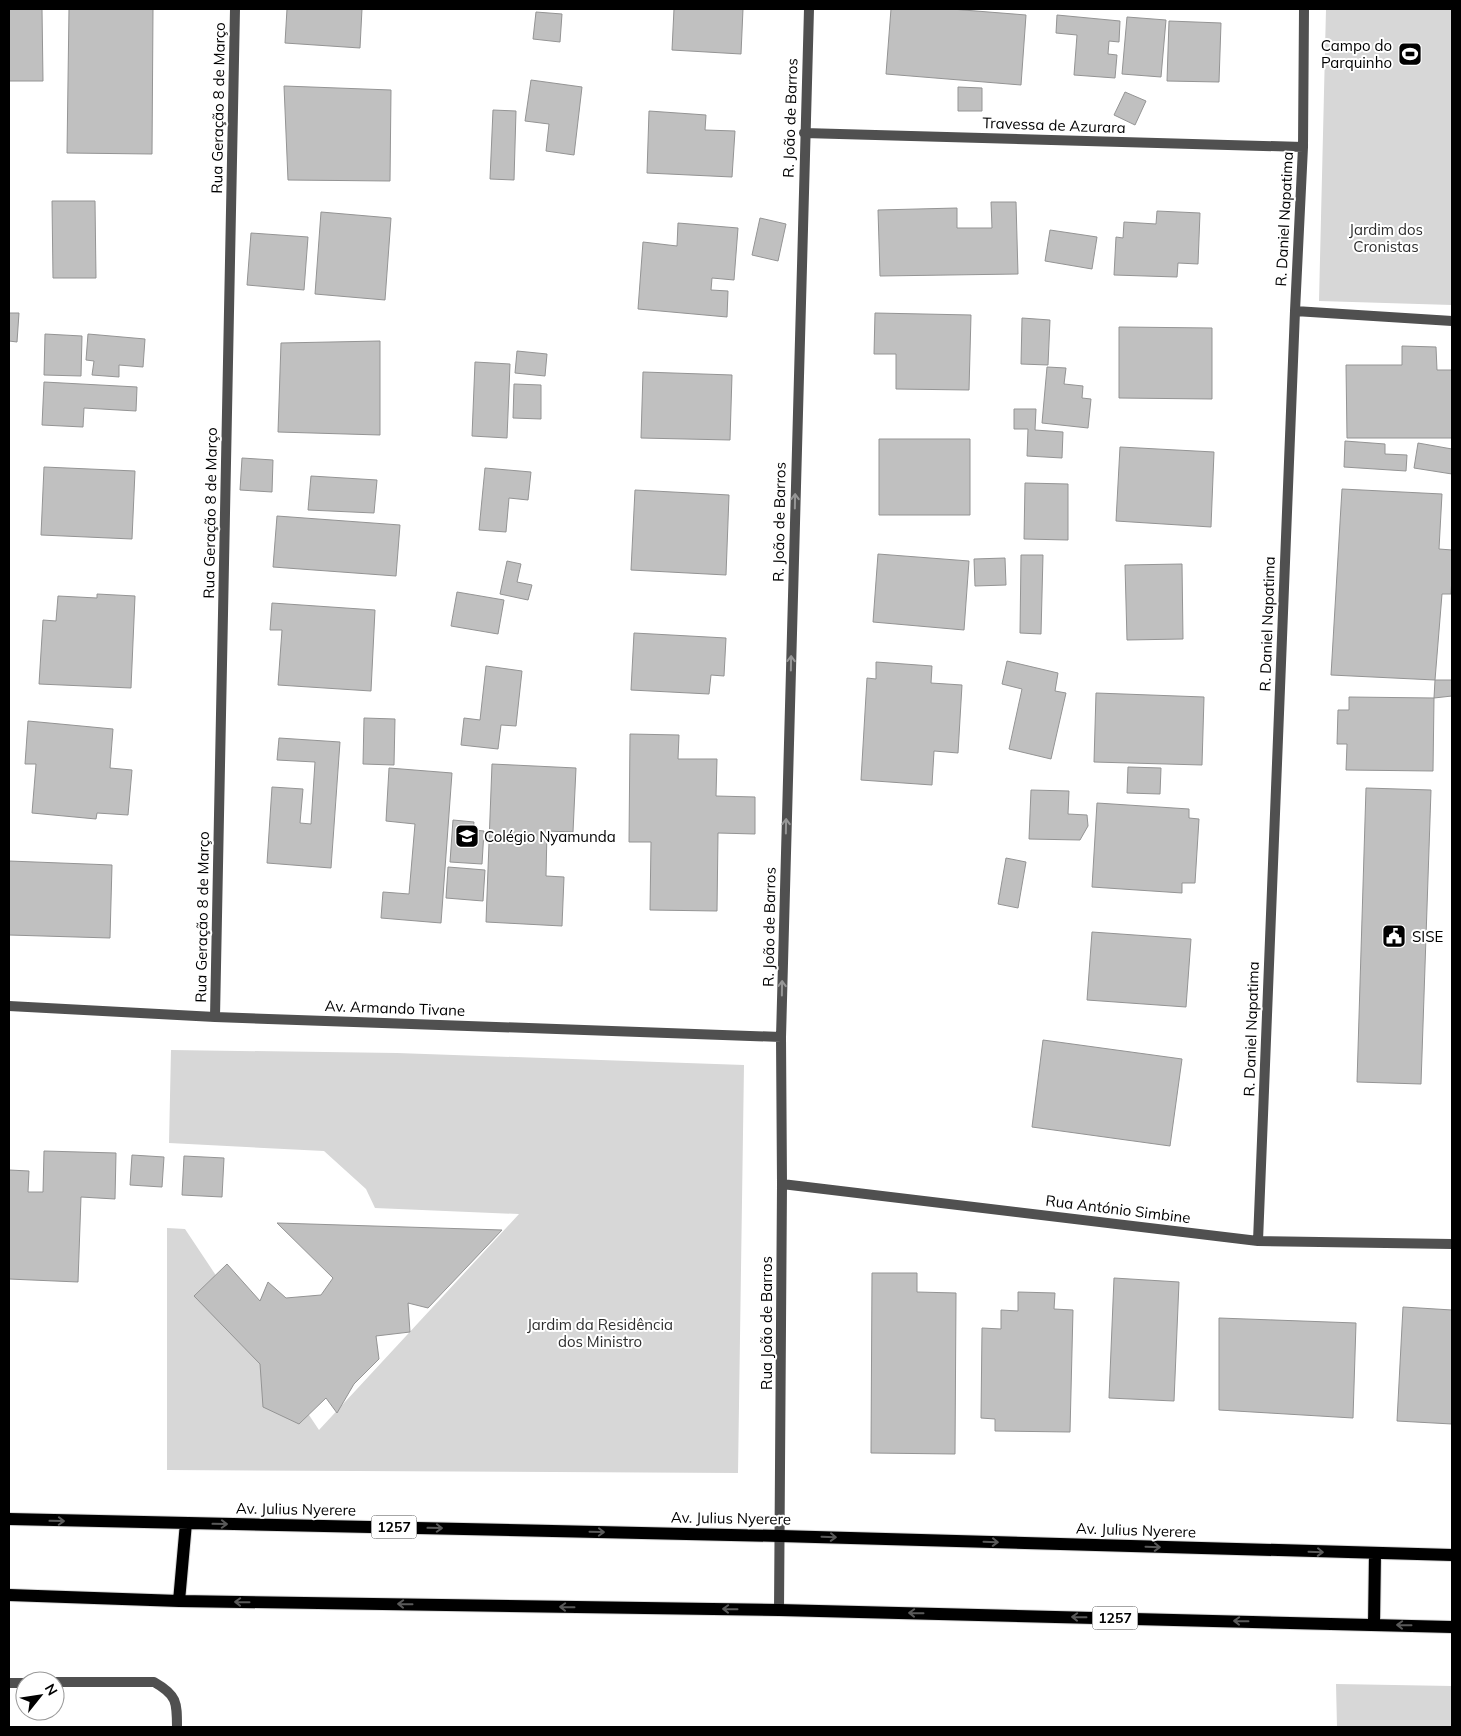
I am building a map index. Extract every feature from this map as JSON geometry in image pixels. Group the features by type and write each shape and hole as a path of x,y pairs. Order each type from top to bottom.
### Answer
{"main road":[{"name":"Av. Julius Nyerere","path":"9,1520 780,1536 1452,1555"},
{"path":"179,1601 186,1523"},
{"path":"1374,1625 1376,1553"},
{"name":"1257","path":"9,1595 179,1601 779,1610 1452,1627"}],"street":[{"name":"Rua Geração 8 de Março","path":"215,1017 235,9"},
{"name":"R. João de Barros","path":"781,1037 808,9"},
{"name":"R. Daniel Napatima","path":"1258,1241 1303,147 1304,9"},
{"name":"Travessa de Azurara","path":"804,133 1303,147"},
{"path":"1295,311 1452,321"},
{"name":"Av. Armando Tivane","path":"9,1006 215,1017 781,1037"},
{"name":"Rua João de Barros","path":"779,1610 782,1184 781,1037"},
{"name":"Rua António Simbine","path":"782,1184 1258,1241 1452,1244"},
{"path":"65,1682 154,1682 166,1688 177,1706 177,1727"}],"green space":[{"name":"Jardim dos Cronistas","path":"1326,9 1452,9 1452,305 1319,301"},
{"name":"Jardim da Residência dos Ministro","path":"171,1050 397,1053 744,1065 738,1473 167,1470 167,1228 185,1229 319,1430 519,1214 375,1208 366,1189 324,1151 169,1143"},
{"path":"1336,1684 1452,1686 1452,1727 1337,1727"}],"building":[{"path":"9,9 42,9 43,81 9,81"},
{"path":"69,9 153,9 152,154 67,153"},
{"path":"287,9 362,9 360,48 285,43"},
{"path":"674,9 743,9 741,54 672,50"},
{"path":"891,9 951,9 1026,15 1021,85 886,74"},
{"path":"536,12 562,14 560,42 533,39"},
{"path":"1057,15 1120,21 1119,42 1109,41 1108,54 1117,55 1115,78 1074,75 1077,35 1056,33"},
{"path":"1127,17 1166,20 1161,77 1122,74"},
{"path":"1169,21 1221,23 1219,82 1167,81"},
{"path":"531,80 582,87 574,155 546,151 549,124 525,121"},
{"path":"284,86 391,90 390,181 288,180"},
{"path":"958,87 982,88 982,111 958,111"},
{"path":"1125,92 1146,101 1135,125 1114,115"},
{"path":"493,110 516,111 514,180 490,179"},
{"path":"649,111 706,115 705,130 735,131 732,177 647,173"},
{"path":"52,201 95,201 96,278 53,278"},
{"path":"991,202 1016,202 1018,274 880,276 878,210 957,208 957,228 992,228"},
{"path":"1157,211 1200,213 1198,264 1178,263 1177,277 1114,275 1116,237 1123,238 1124,222 1156,224"},
{"path":"321,212 391,218 385,300 315,294"},
{"path":"760,218 786,224 778,261 752,255"},
{"path":"678,223 738,228 734,280 712,278 711,290 728,291 727,317 638,309 643,242 677,246"},
{"path":"1050,230 1097,237 1092,269 1045,261"},
{"path":"251,233 308,237 304,290 247,285"},
{"path":"9,313 19,313 17,342 9,341"},
{"path":"875,313 971,315 969,390 896,389 896,354 874,354"},
{"path":"1022,318 1050,320 1048,365 1021,364"},
{"path":"1119,327 1212,328 1212,399 1119,398"},
{"path":"45,334 82,336 81,376 44,375"},
{"path":"88,334 145,339 143,367 119,365 119,377 92,375 94,361 86,360"},
{"path":"380,341 380,435 278,432 281,343"},
{"path":"1402,346 1436,347 1437,370 1452,370 1452,438 1347,438 1346,365 1402,365"},
{"path":"517,351 547,354 545,376 515,373"},
{"path":"475,362 510,364 507,438 472,436"},
{"path":"1047,367 1066,368 1064,384 1083,386 1082,398 1091,399 1088,428 1042,423"},
{"path":"643,372 732,375 730,440 641,438"},
{"path":"44,382 137,387 136,411 84,408 83,427 42,425"},
{"path":"514,384 541,385 541,419 513,418"},
{"path":"1014,409 1036,409 1035,430 1063,432 1062,458 1027,456 1028,429 1014,429"},
{"path":"879,439 970,439 970,515 879,515"},
{"path":"1345,441 1385,444 1385,454 1407,455 1406,471 1344,467"},
{"path":"1418,443 1452,449 1452,474 1414,468"},
{"path":"1120,447 1214,452 1211,527 1116,521"},
{"path":"242,458 273,460 272,492 240,490"},
{"path":"44,467 135,471 132,539 41,535"},
{"path":"485,468 531,472 528,500 509,498 506,532 479,530"},
{"path":"311,476 377,480 374,513 308,510"},
{"path":"1025,483 1068,484 1068,540 1024,539"},
{"path":"1342,489 1442,494 1439,549 1452,550 1452,577 1451,594 1442,594 1435,680 1331,675"},
{"path":"635,490 729,495 726,575 631,570"},
{"path":"277,516 400,525 396,576 273,567"},
{"path":"878,554 969,561 964,630 873,622"},
{"path":"1021,555 1043,555 1041,634 1020,633"},
{"path":"1005,558 1006,585 975,586 974,559"},
{"path":"507,561 521,564 517,582 532,585 528,600 500,594"},
{"path":"1182,564 1183,639 1127,640 1125,565"},
{"path":"457,592 504,600 498,634 451,626"},
{"path":"97,594 135,596 131,688 39,684 43,620 56,621 58,596 97,598"},
{"path":"272,603 375,610 371,691 278,685 282,630 270,630"},
{"path":"634,633 726,638 724,676 711,675 709,694 631,690"},
{"path":"1007,661 1058,673 1055,691 1066,693 1051,759 1009,749 1022,689 1002,684"},
{"path":"876,662 932,666 931,683 962,685 958,753 934,751 932,785 861,780 867,678 876,679"},
{"path":"486,666 522,671 516,726 501,725 498,749 461,745 464,718 480,720"},
{"path":"1435,680 1452,680 1452,696 1434,698"},
{"path":"1096,693 1204,697 1202,765 1094,762"},
{"path":"1349,697 1434,698 1433,771 1346,770 1347,744 1337,744 1338,710 1349,710"},
{"path":"364,718 395,719 394,765 363,764"},
{"path":"28,721 113,729 110,768 132,770 128,815 97,813 96,819 32,813 36,764 25,764"},
{"path":"630,734 679,735 678,759 717,759 716,796 755,797 755,834 718,833 717,911 650,910 651,842 629,842"},
{"path":"279,738 340,742 331,868 267,863 272,787 303,789 300,823 311,824 315,762 277,760"},
{"path":"492,764 576,768 573,832 547,831 546,876 564,877 562,926 486,922"},
{"path":"1128,767 1161,768 1160,794 1127,793"},
{"path":"389,768 452,773 441,923 381,918 383,892 409,894 415,824 386,821"},
{"name":"SISE","path":"1366,788 1431,790 1421,1084 1357,1082"},
{"path":"1031,790 1069,791 1068,814 1087,815 1088,826 1080,840 1029,839"},
{"path":"1097,803 1189,809 1189,818 1199,819 1195,883 1182,883 1182,893 1092,887"},
{"path":"453,820 474,822 473,830 484,831 482,864 450,862"},
{"path":"1006,858 1026,862 1018,908 998,904"},
{"path":"9,861 112,865 110,938 9,935"},
{"path":"448,867 485,870 483,901 446,898"},
{"path":"1092,932 1191,939 1186,1007 1087,1000"},
{"path":"1043,1040 1182,1059 1170,1146 1032,1127"},
{"path":"44,1151 116,1153 115,1199 81,1197 78,1282 9,1279 9,1170 29,1171 28,1192 43,1192"},
{"path":"132,1155 164,1157 162,1187 130,1185"},
{"path":"184,1156 224,1158 222,1197 182,1195"},
{"path":"277,1223 502,1230 428,1308 408,1303 410,1332 376,1336 379,1359 354,1384 337,1413 326,1398 299,1424 263,1407 260,1364 194,1296 227,1264 260,1301 268,1282 286,1298 321,1295 333,1278"},
{"path":"872,1273 917,1273 917,1292 956,1293 955,1454 871,1453"},
{"path":"1114,1278 1179,1282 1174,1401 1109,1398"},
{"path":"1018,1292 1055,1293 1054,1309 1073,1310 1070,1432 995,1431 995,1419 981,1418 982,1328 1001,1329 1001,1310 1018,1311"},
{"path":"1403,1307 1452,1310 1452,1424 1397,1421"},
{"path":"1219,1318 1356,1323 1353,1418 1219,1410"}],"place":[{"name":"Campo do Parquinho","path":"1410,54"},
{"name":"Colégio Nyamunda","path":"467,836"},
{"name":"SISE","path":"1394,936"}]}
